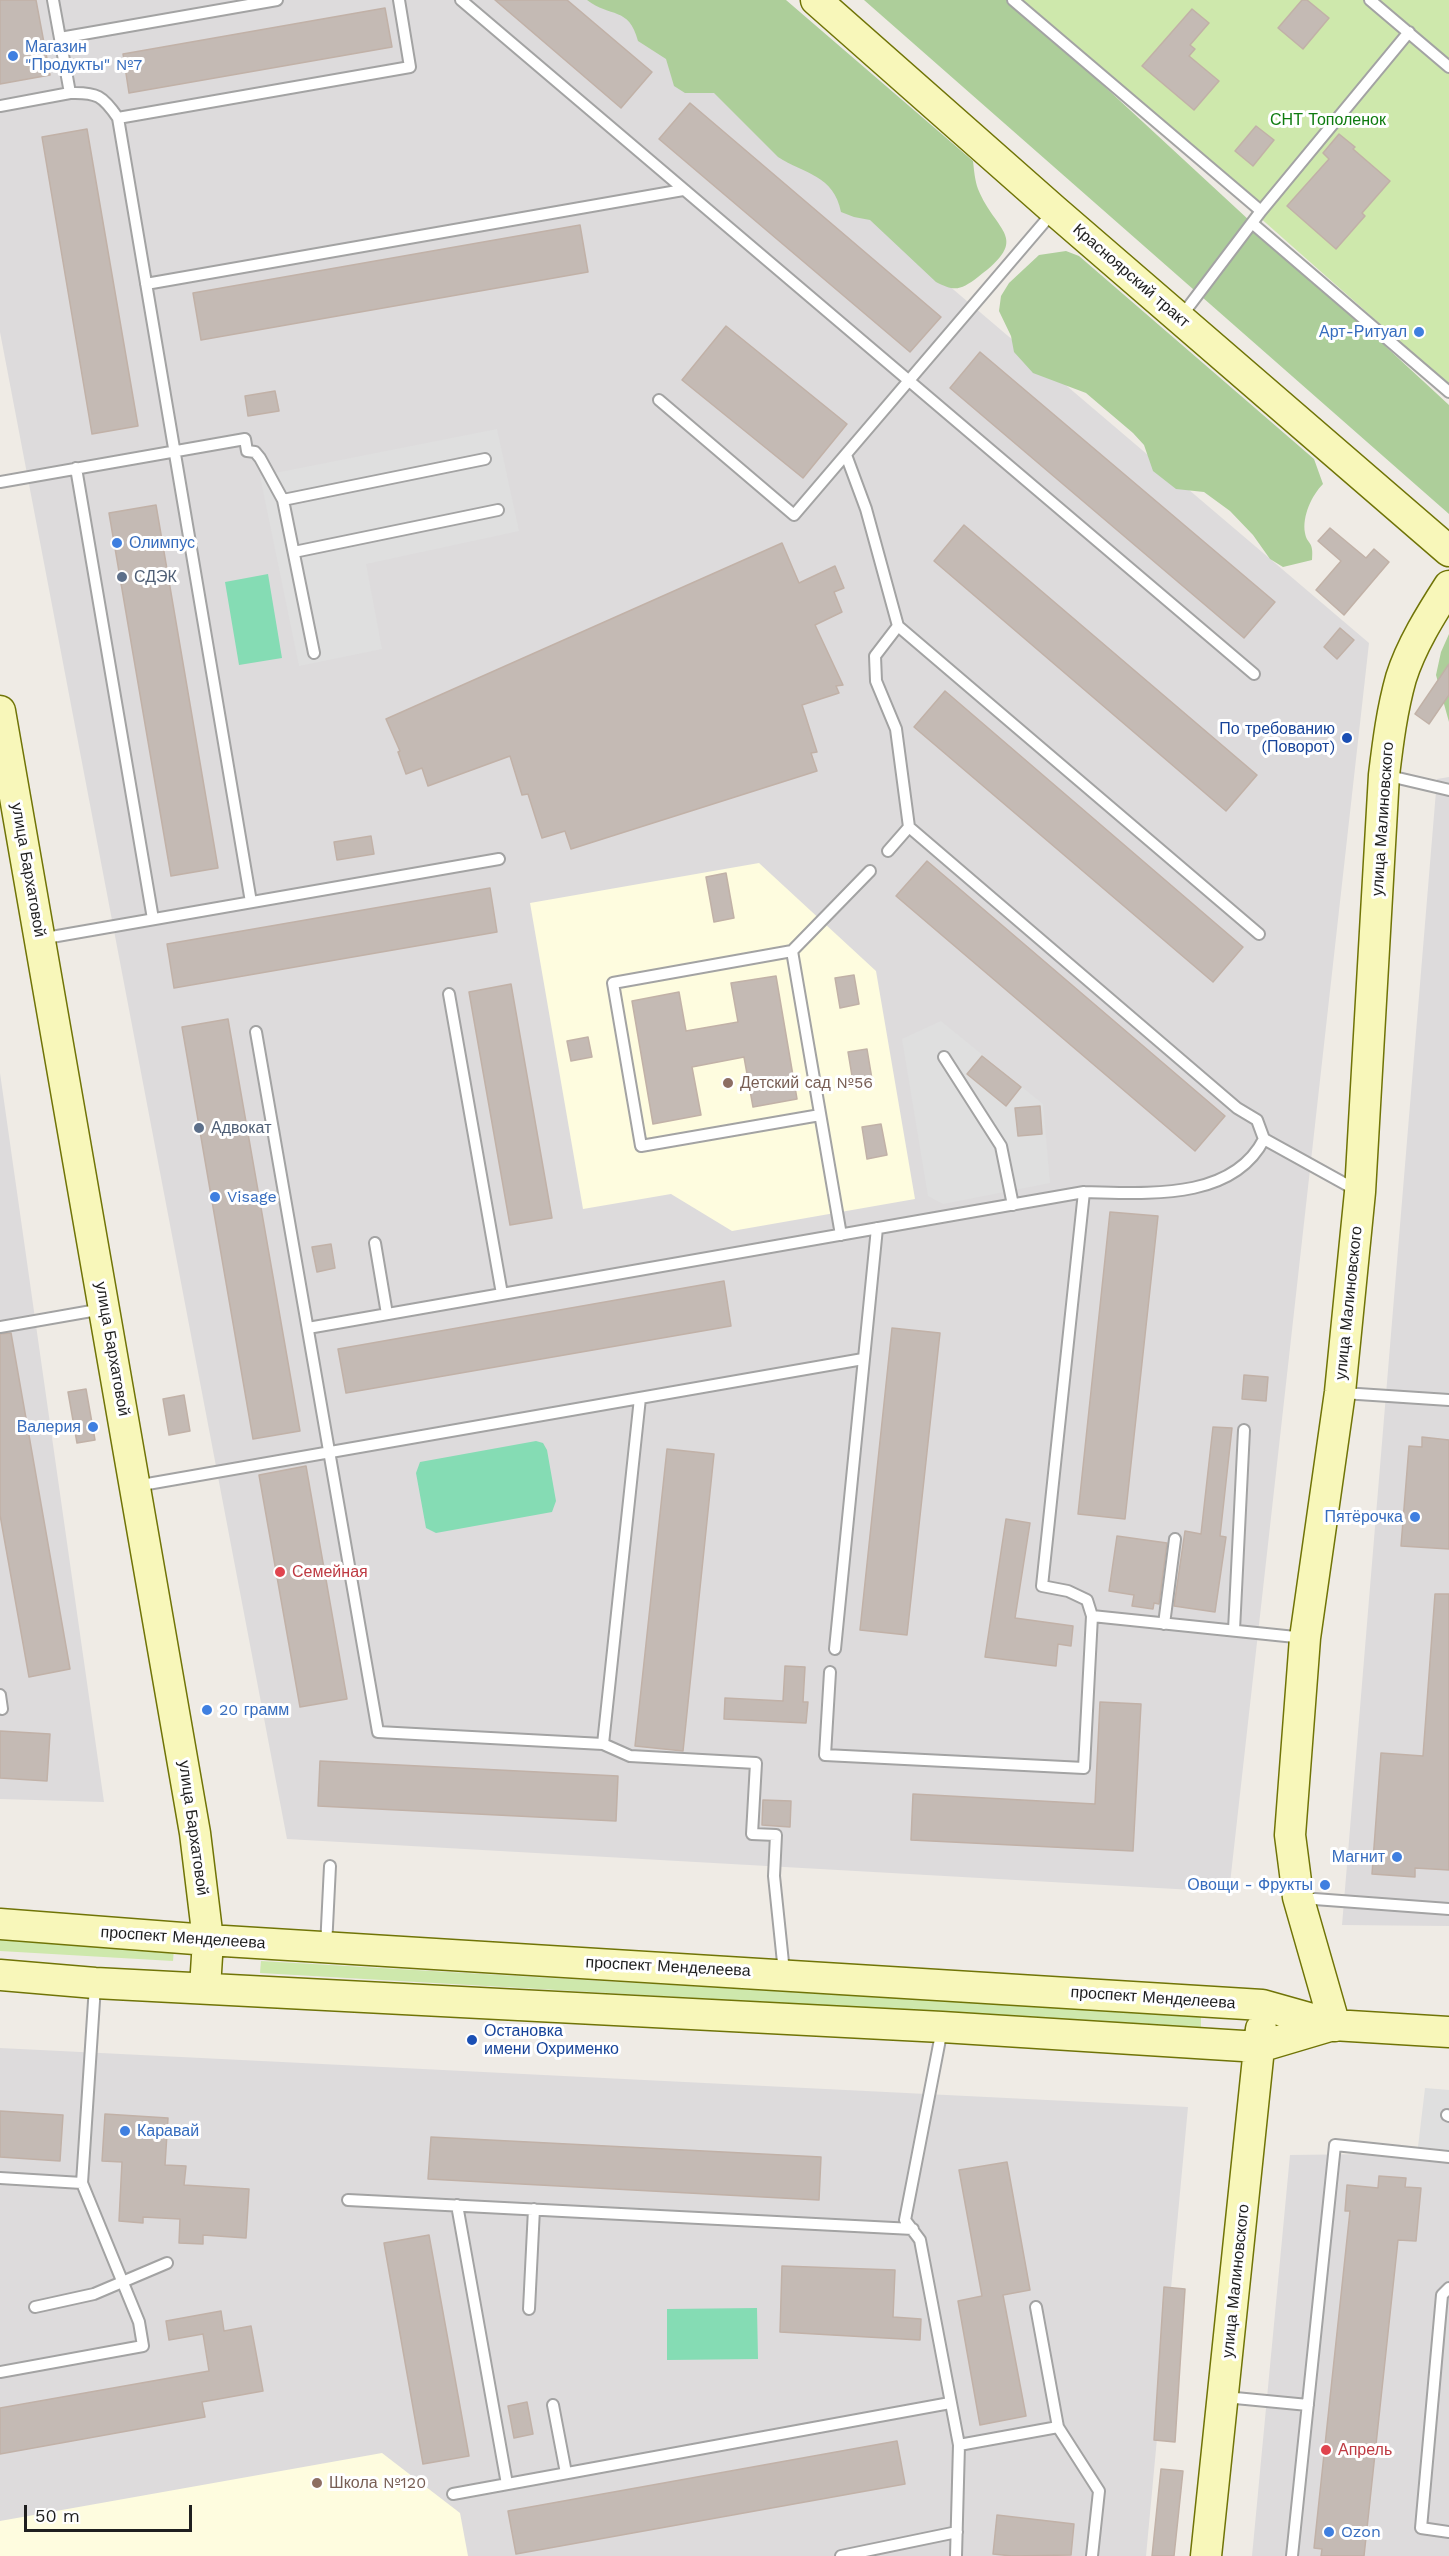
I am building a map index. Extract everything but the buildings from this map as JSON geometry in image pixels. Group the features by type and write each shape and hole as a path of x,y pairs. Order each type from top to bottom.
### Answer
{"main road":[{"name":"Красноярский тракт","path":"816,0 1054,210 1449,551"},
{"name":"улица Малиновского","path":"1334,2026 1298,1897 1290,1836 1305,1638 1311,1579 1340,1392 1360,1192 1384,775 1391,722 1402,675 1430,616 1449,586"},
{"name":"улица Бархатовой","path":"0,711 14,821 40,939 195,1833 208,1940 205,1988"},
{"name":"проспект Менделеева","path":"0,1924 208,1940 1262,2005 1334,2026 1449,2032"},
{"name":"проспект Менделеева","path":"0,1975 95,1983 942,2027 1259,2047 1334,2026"},
{"name":"улица Малиновского","path":"1206,2556 1262,2005"}],"lane":[{"path":"53,0 70,93"},
{"path":"60,38 277,0"},
{"path":"118,118 410,67 399,0"},
{"path":"460,0 1254,674"},
{"path":"1014,0 1261,211"},
{"path":"1370,0 1449,67"},
{"path":"1180,318 1261,211 1409,32"},
{"path":"0,106 70,93 91,93 106,102 118,118 251,902"},
{"path":"146,284 683,190"},
{"path":"659,400 794,515 1054,210"},
{"path":"1252,223 1449,392"},
{"path":"0,482 244,439 247,451 255,452 260,458 283,500 314,653"},
{"path":"846,455 866,509 898,626 1259,934"},
{"path":"283,500 485,459"},
{"path":"76,468 153,919"},
{"path":"294,552 498,510"},
{"path":"898,626 875,656 876,681 896,729 909,827 1237,1108 1257,1120 1264,1138 1360,1192"},
{"path":"1384,775 1449,790"},
{"path":"888,851 909,827"},
{"path":"40,939 499,859"},
{"path":"820,1115 641,1146 613,982 792,951 870,871"},
{"path":"792,951 841,1234"},
{"path":"448,994 502,1294"},
{"path":"256,1032 378,1732 603,1744 630,1756 756,1762 752,1834 776,1835 774,1876 784,1974"},
{"path":"944,1057 1001,1146 1013,1205"},
{"path":"308,1328 1084,1192 1162,1193 1206,1185 1237,1170 1257,1152 1264,1138"},
{"path":"830,1672 825,1755 1084,1768 1092,1616 1087,1600 1068,1591 1042,1586 1084,1192"},
{"path":"835,1649 877,1228"},
{"path":"375,1243 387,1314"},
{"path":"0,1327 104,1309"},
{"path":"136,1486 863,1359"},
{"path":"1340,1392 1449,1400"},
{"path":"603,1744 640,1398"},
{"path":"1234,1630 1244,1430"},
{"path":"1164,1624 1175,1539"},
{"path":"1092,1616 1305,1638"},
{"path":"0,1695 2,1708 0,1708"},
{"path":"326,1947 330,1866"},
{"path":"1298,1897 1449,1909"},
{"path":"0,2372 143,2346 139,2322 82,2183 95,1983"},
{"path":"942,2027 905,2220 920,2240 959,2445 956,2556"},
{"path":"1292,2556 1335,2145 1449,2157"},
{"path":"0,2178 82,2183"},
{"path":"348,2200 913,2229"},
{"path":"457,2205 507,2484"},
{"path":"529,2309 534,2209"},
{"path":"35,2307 94,2294 167,2264"},
{"path":"1449,2288 1442,2295 1421,2528 1449,2532"},
{"path":"1036,2307 1058,2427 1099,2491 1092,2556"},
{"path":"1224,2396 1308,2405"},
{"path":"453,2494 950,2403"},
{"path":"553,2404 566,2473"},
{"path":"959,2445 1058,2427"},
{"path":"841,2556 957,2532"}],"shaded area":[{"path":"0,0 613,0 1369,643 1229,1892 287,1839 0,332"},
{"path":"497,429 519,531 366,564 382,649 299,666 260,476"},
{"path":"1449,777 1449,1926 1342,1925 1437,779"},
{"name":"Детский сад №56","path":"759,863 876,971 915,1199 732,1231 671,1194 583,1209 530,903"},
{"path":"941,1021 1043,1104 1050,1183 943,1204 928,1196 902,1039"},
{"path":"0,1073 104,1802 0,1799"},
{"path":"0,2048 1188,2107 1146,2556 0,2556"},
{"path":"1425,2088 1449,2090 1449,2150 1418,2147"},
{"path":"1449,2153 1449,2556 1252,2556 1290,2155"},
{"name":"Школа №120","path":"382,2453 460,2513 468,2556 0,2556 0,2521"}],"green space":[{"path":"587,0 786,0 973,161 978,189 1005,234 1006,243 1003,253 994,264 962,287 953,288 936,282 870,220 841,212 832,190 825,183 778,157 714,93 685,93 674,86 666,59 638,41 634,30 624,17"},
{"path":"864,0 1011,0 1449,405 1449,514"},
{"name":"СНТ Тополенок","path":"1014,0 1449,0 1449,385"},
{"path":"1066,251 1079,256 1314,459 1323,484 1315,494 1306,513 1304,526 1312,549 1312,560 1283,567 1270,559 1253,535 1230,511 1204,492 1176,489 1153,471 1144,445 1086,393 1033,373 1014,352 1011,336 999,311 1001,296 1009,283 1039,255"},
{"path":"268,574 282,658 239,665 225,582"},
{"path":"1449,634 1449,722 1436,675 1441,652"},
{"path":"536,1441 543,1443 547,1450 556,1501 552,1512 436,1533 426,1528 416,1473 420,1462"},
{"path":"0,1939 174,1949 173,1961 0,1951"},
{"path":"261,1961 1201,2016 1201,2027 260,1973"},
{"path":"757,2308 758,2359 667,2360 667,2309"}],"place":[{"name":"Магазин \"Продукты\" №7","path":"13,56"},
{"name":"Арт-Ритуал","path":"1419,332"},
{"name":"Олимпус","path":"117,543"},
{"name":"СДЭК","path":"122,577"},
{"name":"По требованию (Поворот)","path":"1347,738"},
{"name":"Детский сад №56","path":"728,1083"},
{"name":"Адвокат","path":"199,1128"},
{"name":"Visage","path":"215,1197"},
{"name":"Валерия","path":"93,1427"},
{"name":"Пятёрочка","path":"1415,1517"},
{"name":"Семейная","path":"280,1572"},
{"name":"20 грамм","path":"207,1710"},
{"name":"Магнит","path":"1397,1857"},
{"name":"Овощи - Фрукты","path":"1325,1885"},
{"name":"Остановка имени Охрименко","path":"472,2040"},
{"name":"Каравай","path":"125,2131"},
{"name":"Апрель","path":"1326,2450"},
{"name":"Школа №120","path":"317,2483"},
{"name":"Ozon","path":"1329,2532"}]}
